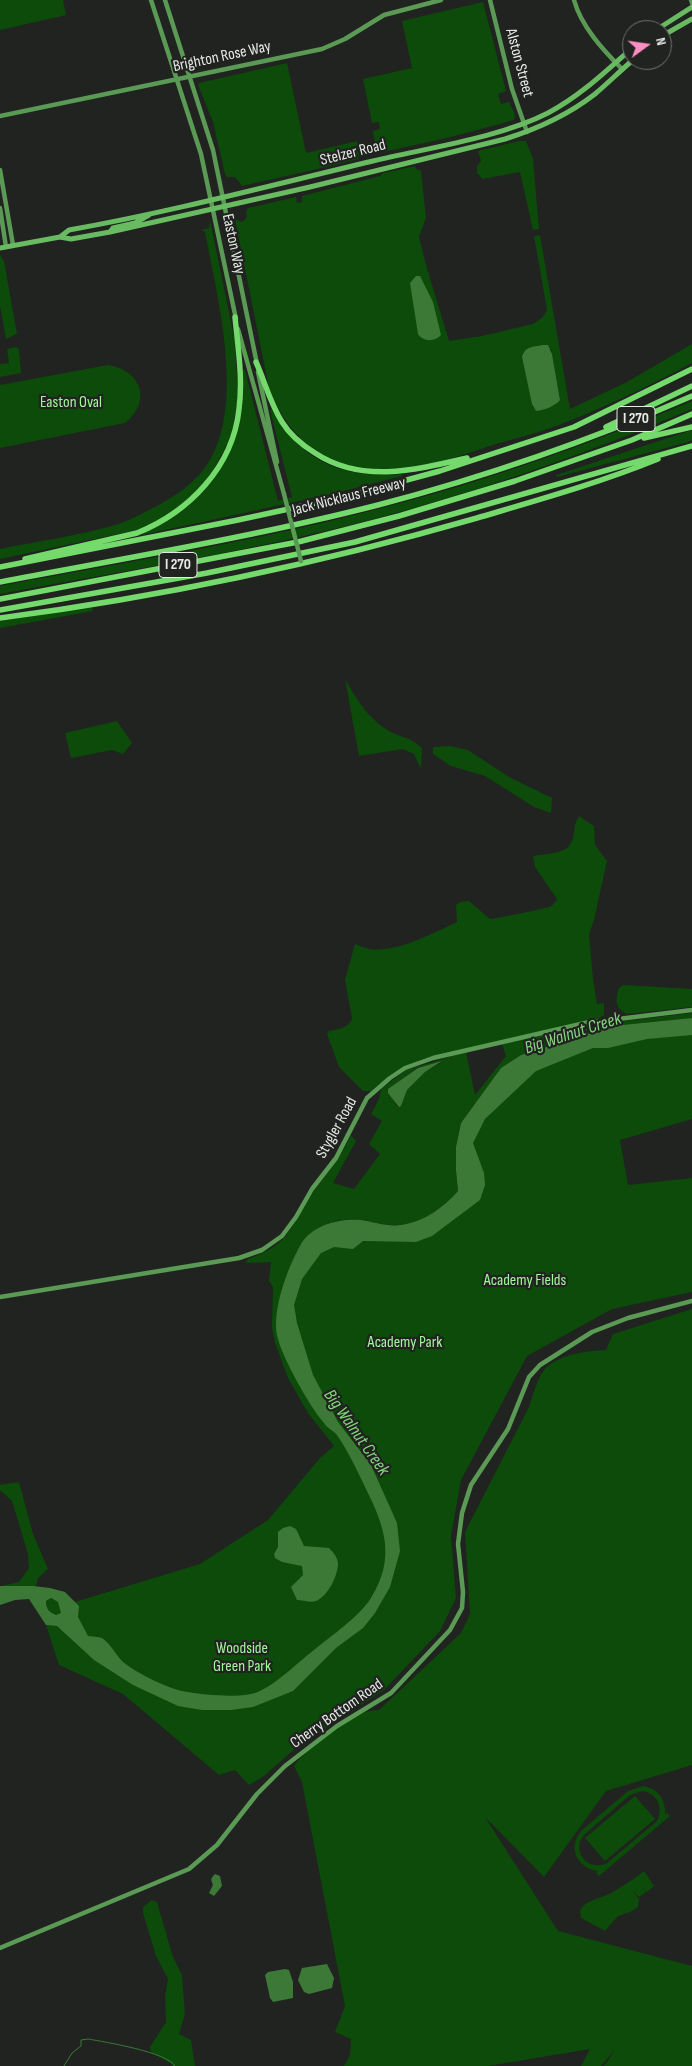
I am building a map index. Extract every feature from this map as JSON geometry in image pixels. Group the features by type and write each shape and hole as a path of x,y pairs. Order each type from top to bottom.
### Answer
{"highway":[{"path":"0,566 137,533 152,527 188,504 216,472 234,435 239,411 240,388 236,318"},
{"path":"256,362 270,402 283,424 302,445 337,466 397,473 503,450"},
{"path":"0,566 229,522 344,497 440,471 574,427 692,369"},
{"path":"580,440 692,386"},
{"name":"Jack Nicklaus Freeway","path":"0,582 253,534 377,505 449,485 580,440 692,396"},
{"name":"Jack Nicklaus Freeway","path":"0,599 236,554 355,528 471,496 632,440 692,414"},
{"path":"632,440 692,427"},
{"path":"0,610 207,573 355,542 692,446"},
{"path":"0,618 52,612 301,563 391,543 518,506 649,463 683,449"}],"main road":[{"name":"Easton Way","path":"152,0 201,154 236,318 301,563"},
{"name":"Easton Way","path":"165,0 210,136 284,494"},
{"name":"Brighton Rose Way","path":"0,116 322,49 345,39 388,13 441,0"},
{"name":"Alston Street","path":"490,0 512,90 527,132"},
{"path":"574,0 577,11 588,30 622,70"},
{"path":"672,20 692,8"},
{"path":"672,30 692,18"},
{"name":"Stelzer Road","path":"60,237 69,230 308,178 501,131 546,114 567,102 590,86 622,57"},
{"name":"Stelzer Road","path":"0,248 60,237 71,239 110,232 225,207 496,142 527,132 551,121 586,100 622,70"},
{"path":"0,170 13,246"},
{"path":"0,208 6,247"},
{"path":"110,232 112,228 135,223 152,213"},
{"name":"Stygler Road","path":"0,1297 240,1258 257,1252 282,1236 292,1223 312,1189 336,1158 367,1098 405,1068 432,1058 585,1023 692,1010"},
{"name":"Cherry Bottom Road","path":"0,1948 189,1869 217,1845 257,1794 285,1766 336,1726 391,1693 450,1630 462,1608 463,1592 458,1544 462,1513 471,1484 508,1429 529,1377 540,1364 592,1332 628,1318 692,1301"}],"green space":[{"path":"0,0 63,0 66,15 0,30"},
{"path":"483,2 506,91 498,94 501,104 509,102 514,113 514,120 451,137 379,153 376,150 373,131 380,129 379,122 372,123 363,79 412,68 402,21"},
{"path":"287,63 306,153 357,141 359,157 358,159 343,163 242,186 235,177 227,177 225,174 213,122 198,85 199,83"},
{"path":"526,141 533,159 539,229 533,230 520,172 483,179 477,173 477,166 481,161 478,151"},
{"path":"415,166 416,169 421,171 426,218 419,237 449,341 482,336 533,324 543,317 547,310 534,236 540,235 570,409 627,382 692,344 692,363 617,400 559,425 418,467 369,471 323,455 300,438 291,427 282,415 269,388 234,214 237,220 242,222 247,217 246,212 248,208 296,197 297,203 302,202 302,196 380,176 383,173","holes":["551,349 560,399 534,409 522,357"]},
{"path":"210,220 235,342 238,397 229,441 211,474 198,491 166,517 142,529 0,559 0,549 87,532 130,519 174,496 193,481 204,469 217,445 224,417 227,386 222,320 205,232 201,230 209,228"},
{"path":"0,255 4,261 17,334 6,339 0,306"},
{"path":"16,347 19,349 21,373 0,377 0,364 9,363 7,349"},
{"name":"Easton Oval","path":"108,365 129,373 139,388 139,406 125,423 0,448 0,385"},
{"path":"243,370 245,370 278,501 292,497 270,410 272,409 296,442 311,455 323,462 348,471 375,475 402,474 402,476 336,493 142,535 142,533 188,506 206,488 220,469 231,447 238,423 242,398"},
{"path":"692,401 692,409 572,457 491,485 408,510 276,542 0,594 0,586 284,532 458,487 537,461"},
{"path":"692,430 692,440 688,442 557,477 556,475"},
{"path":"92,607 93,611 0,628 0,621"},
{"path":"345,679 359,702 376,722 391,732 418,744 422,748 421,769 414,754 403,749 359,756"},
{"path":"117,721 132,743 123,754 112,750 71,758 65,733"},
{"path":"450,746 468,750 509,777 552,798 551,813 534,807 485,776 451,766 433,754 433,747"},
{"path":"579,816 594,826 595,845 607,861 594,920 589,934 597,1004 604,1003 604,1015 598,1019 426,1058 403,1067 371,1091 363,1091 339,1067 327,1034 329,1031 346,1026 352,1018 345,980 355,944 370,949 380,949 415,941 457,922 456,905 460,902 469,901 490,919 528,912 554,904 557,899 535,867 533,856 554,853 568,847"},
{"path":"624,985 692,989 692,1007 628,1014 621,1010 617,1004 619,988"},
{"path":"692,1013 692,1018 612,1026 521,1055 501,1068 461,1123 456,1147 458,1191 446,1203 432,1214 408,1224 389,1225 353,1219 335,1221 326,1224 312,1233 301,1246 408,1230 461,1200 466,1143 534,1059 692,1024 692,1119 620,1140 628,1185 692,1178 692,1292 612,1309 527,1356 461,1480 451,1536 456,1598 440,1631 384,1690 299,1745 264,1776 249,1785 235,1770 219,1775 123,1694 59,1665 46,1625 57,1626 62,1630 65,1605 200,1564 268,1520 320,1458 334,1446 308,1413 288,1378 275,1343 272,1327 273,1287 269,1281 271,1262 246,1263 248,1259 274,1246 289,1232 351,1135 356,1141 333,1183 354,1189 380,1154 369,1144 382,1121 371,1114 379,1099 381,1089 406,1070 466,1052 475,1095 506,1056 502,1044 589,1025","holes":["442,1062 425,1072 407,1090 401,1106 397,1106 388,1090 417,1068"]},
{"path":"692,1309 692,1765 606,1791 544,1877 485,1817 558,1931 692,1966 692,2066 604,2066 615,2050 601,2066 581,2066 590,2049 488,2066 344,2066 350,2055 351,2039 335,2032 345,2006 302,1782 294,1766 300,1758 347,1720 368,1711 379,1710 461,1633 470,1614 465,1532 529,1407 545,1368 569,1355 606,1350 613,1334"},
{"path":"19,1482 33,1534 48,1569 38,1578 36,1586 2,1586 19,1582 29,1568 28,1554 12,1501 0,1490 0,1485"},
{"path":"51,1598 58,1602 62,1613 56,1615 48,1610 46,1601"},
{"path":"643,1786 652,1789 660,1795 664,1804 665,1814 667,1813 670,1816 599,1876 596,1873 598,1871 584,1866 579,1861 575,1849 577,1836 628,1791","holes":["642,1791 647,1792 658,1801 660,1811 657,1821 606,1864 593,1865 585,1861 579,1849 580,1841 584,1835 630,1795"]},
{"path":"635,1796 655,1819 605,1861 585,1838"},
{"path":"644,1871 654,1886 647,1892 642,1887 646,1892 639,1897 632,1890 639,1899 638,1907 618,1916 605,1931 581,1918 580,1910 583,1906 611,1893"},
{"path":"152,1900 157,1902 173,1957 182,1975 185,2014 179,2034 191,2040 195,2066 172,2066 172,2064 151,2052 150,2047 166,2022 165,1996 168,1979 156,1956 143,1913 143,1907"}],"shaded area":[{"path":"416,276 420,276 433,302 441,335 432,340 423,339 418,334 410,283"},
{"path":"548,345 552,354 560,400 550,407 536,411 532,404 522,357 527,349"},
{"path":"692,1018 692,1035 647,1039 608,1048 593,1048 536,1071 485,1119 473,1143 484,1173 485,1185 480,1200 432,1236 416,1242 363,1241 353,1249 334,1247 321,1253 302,1279 294,1305 297,1323 313,1375 338,1422 371,1465 397,1523 400,1551 390,1587 375,1613 363,1628 336,1648 293,1691 253,1707 231,1710 202,1710 178,1706 133,1685 94,1660 57,1626 46,1625 29,1599 15,1600 0,1605 0,1586 33,1586 65,1592 79,1606 78,1617 88,1636 102,1638 129,1667 154,1681 181,1691 225,1696 245,1695 267,1687 353,1619 366,1605 379,1583 383,1569 385,1542 378,1515 345,1447 337,1435 325,1425 311,1405 290,1368 280,1344 276,1325 277,1313 282,1288 291,1264 306,1237 327,1224 344,1220 361,1220 386,1225 401,1225 418,1221 440,1208 458,1191 456,1147 461,1123 501,1068 521,1055 612,1026","holes":["51,1598 58,1602 61,1613 56,1615 48,1610 46,1601"]},
{"path":"442,1061 425,1072 407,1090 399,1107 388,1093 388,1089 418,1068"},
{"path":"290,1526 296,1529 304,1546 329,1548 337,1560 337,1570 331,1586 316,1601 297,1600 291,1587 303,1575 302,1566 282,1562 275,1558 274,1554 278,1547 278,1532"},
{"path":"215,1874 220,1876 222,1886 214,1896 209,1893 213,1885 211,1880"},
{"path":"327,1964 334,1978 332,1988 309,1994 304,1992 298,1980 302,1968"},
{"path":"289,1970 293,1982 293,1998 273,2002 270,1998 265,1975 268,1972"}],"waterway":[{"path":"64,2066 72,2053 81,2046 81,2040 88,2039 148,2052 170,2061 175,2066"}],"water label":[{"name":"Big Walnut Creek","path":"573,1034"},
{"name":"Big Walnut Creek","path":"356,1433"}],"park label":[{"name":"Academy Fields","path":"525,1281"},
{"name":"Academy Park","path":"405,1343"},
{"name":"Woodside Green Park","path":"242,1658"}]}
